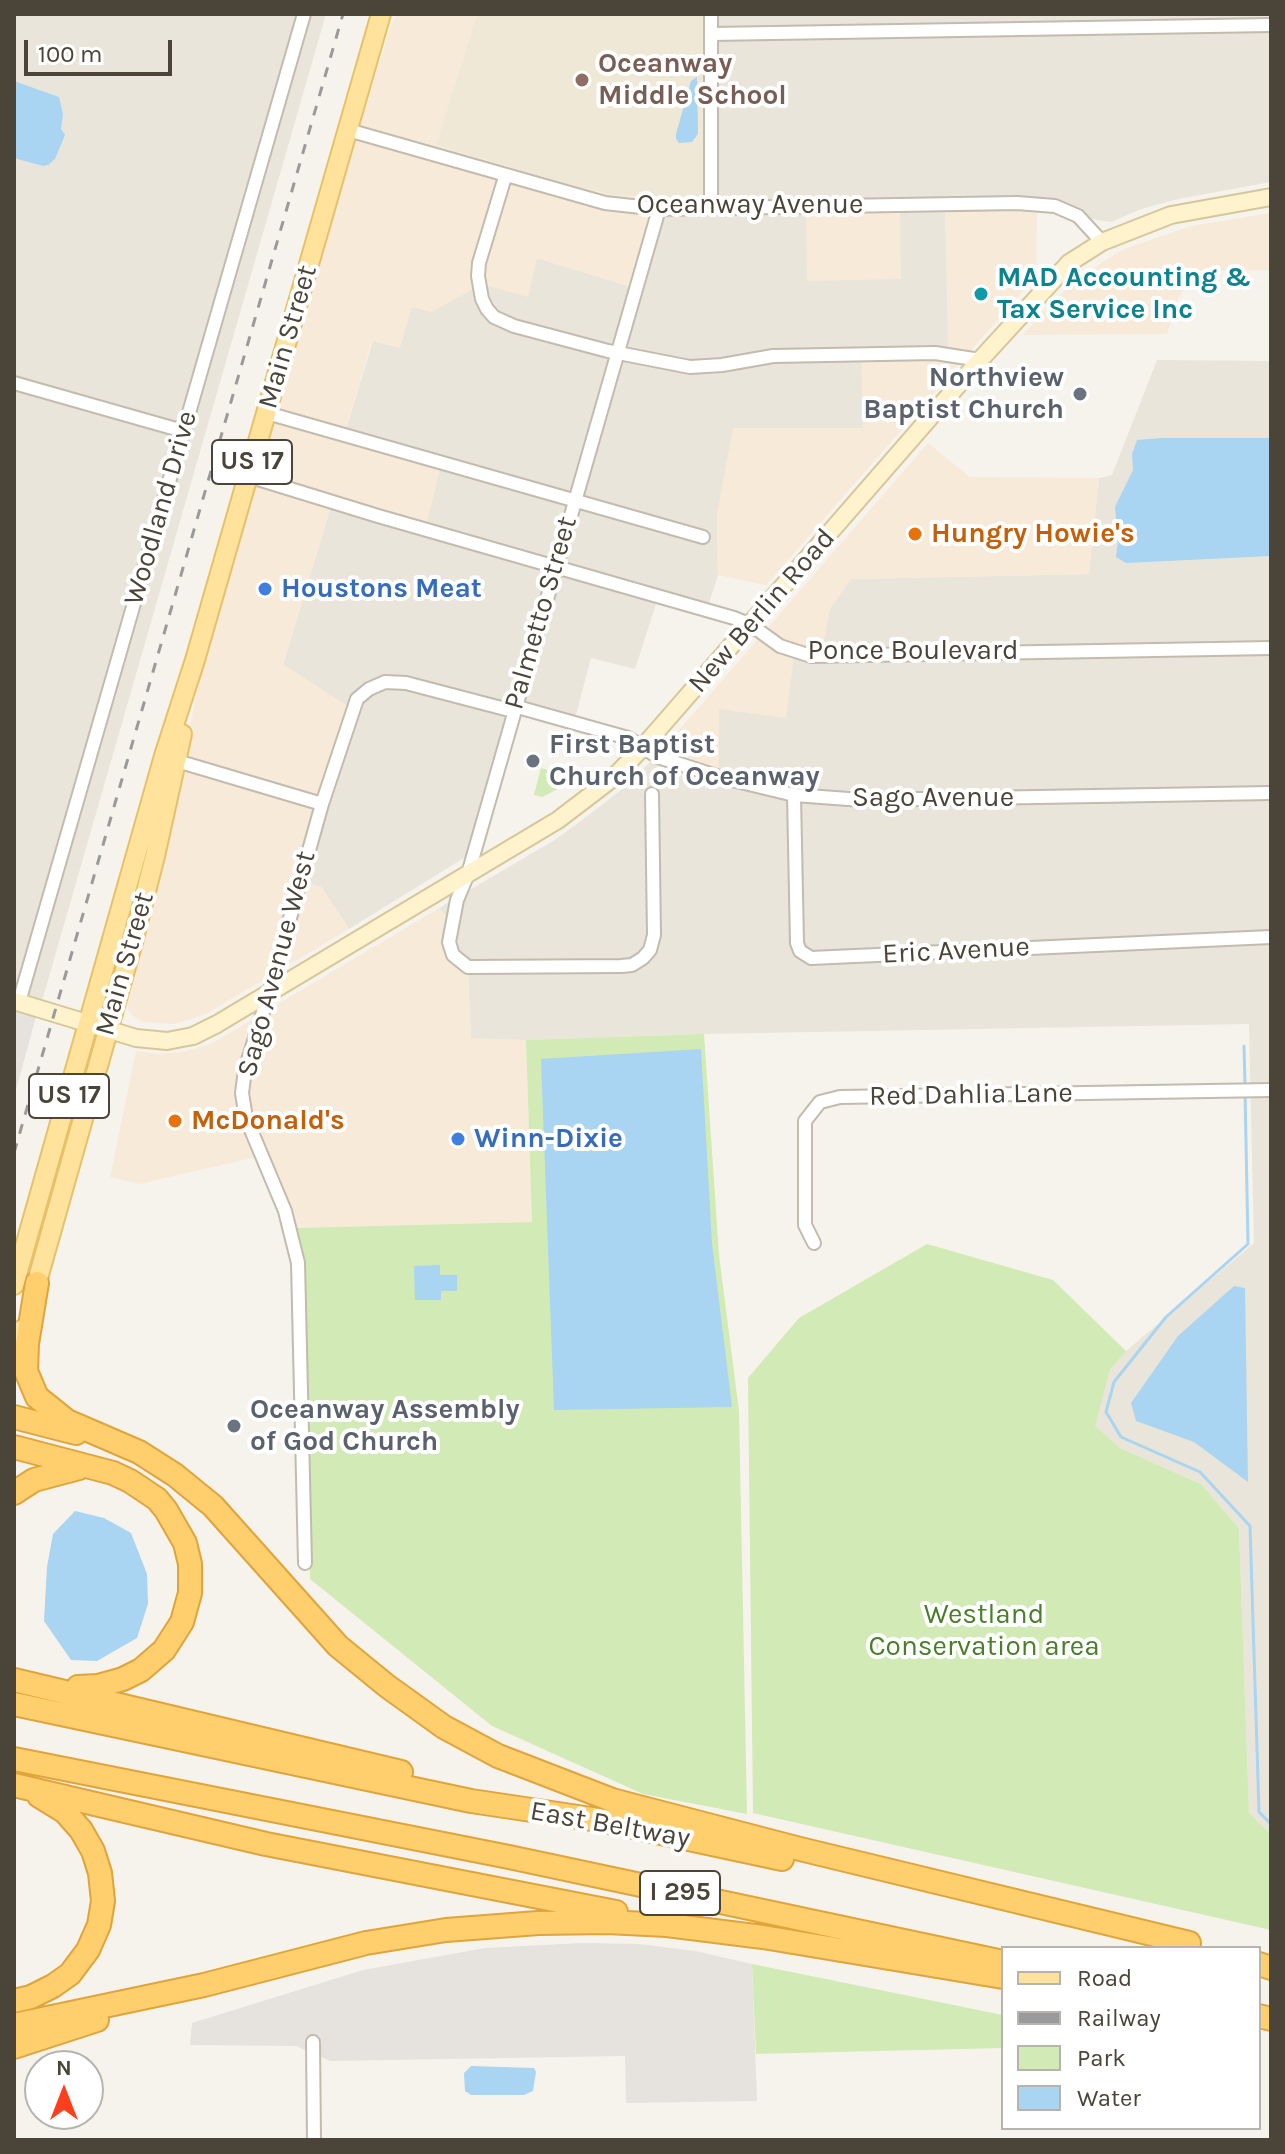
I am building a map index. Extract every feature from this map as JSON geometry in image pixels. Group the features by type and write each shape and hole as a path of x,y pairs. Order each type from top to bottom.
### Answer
{"highway":[{"path":"37,1283 26,1371 37,1397 67,1421 139,1452 175,1475 213,1506 338,1646 413,1705 498,1756 579,1789 665,1815 1198,1946"},
{"path":"14,1417 139,1452"},
{"path":"14,1447 130,1481 157,1499 166,1510 185,1543 190,1564 190,1593 182,1622 164,1650 141,1670 123,1679 98,1686 56,1688"},
{"path":"14,1493 42,1477 87,1467"},
{"path":"14,1680 605,1821"},
{"name":"East Beltway","path":"14,1704 456,1798 605,1821 1198,1946"},
{"name":"East Beltway","path":"14,1759 509,1857 1001,1962"},
{"path":"17,1786 266,1844 523,1895 1001,1977"},
{"path":"14,2001 31,1997 70,1974 88,1950 99,1925 103,1901 100,1873 93,1851 81,1830 65,1812 17,1786"},
{"path":"14,2025 204,1985 366,1943 446,1930 538,1923 607,1922 667,1925 763,1937"},
{"path":"14,2047 204,1985"}],"main road":[{"name":"Main Street","path":"14,1357 37,1283 164,756 195,660 381,14"},
{"name":"Main Street","path":"14,1285 155,856 177,761 195,660"}],"street":[{"name":"Woodland Drive","path":"16,1002 304,14"},
{"path":"711,14 711,208"},
{"path":"711,34 1271,25"},
{"name":"Oceanway Avenue","path":"348,130 605,203 659,209 1017,203 1055,206 1078,216 1102,242"},
{"path":"505,177 479,263 479,288 487,309 494,317 514,326 616,353 690,367 787,356 935,353 980,360"},
{"name":"New Berlin Road","path":"16,1002 136,1038 159,1041 182,1039 217,1024 468,874 589,797 643,747 980,360 1069,263 1102,242 1171,215 1271,197"},
{"name":"Palmetto Street","path":"652,794 654,935 650,950 643,958 632,965 621,966 468,967 453,955 449,942 451,927 659,209"},
{"path":"14,383 183,431"},
{"path":"267,413 703,537"},
{"name":"Ponce Boulevard","path":"248,476 734,618 751,625 780,646 811,656 1271,648"},
{"name":"Sago Avenue","path":"357,699 385,682 406,683 628,738 658,757 720,777 794,795 862,800 1271,793"},
{"name":"Sago Avenue West","path":"305,1563 298,1263 285,1211 246,1118 242,1093 245,1070 288,917 357,699"},
{"path":"177,761 322,804"},
{"name":"Eric Avenue","path":"794,795 797,943 800,951 811,958 1271,937"},
{"name":"Red Dahlia Lane","path":"814,1243 805,1225 805,1121 820,1102 840,1097 1271,1090"},
{"path":"313,2042 314,2140"}],"shaded area":[{"path":"14,14 326,14 42,1001 14,993"},
{"path":"397,14 477,14 436,145 613,195 655,198 632,287 537,258 528,297 482,284 432,312 412,307 400,348 372,341 343,438 441,466 427,523 334,496 283,664 347,706 294,880 321,887 349,929 206,1014 174,1024 142,1022 132,1015 124,1002 159,864 208,644 308,298 390,28"},
{"name":"Oceanway Middle School","path":"477,14 707,14 707,200 613,195 436,145"},
{"path":"707,14 1271,14 1271,182 1178,199 1141,209 1111,222 1037,211 945,210 949,347 863,428 717,513 718,575 705,615 657,601 635,669 591,658 573,726 518,710 480,848 349,929 321,887 294,880 347,706 283,665 334,496 428,522 343,439 373,341 412,306 482,284 537,258 632,287 655,198 706,200"},
{"path":"945,210 1037,211 1036,276 766,585 718,575 717,513 733,428 863,428 861,350 948,347"},
{"path":"900,211 901,279 807,281 806,213"},
{"path":"1271,213 1271,270 1198,271 1178,298 1167,334 1023,335 1079,277 1124,249 1191,226"},
{"path":"1157,360 1271,361 1271,1834 1249,1813 1239,1528 1201,1484 1120,1448 1094,1426 1110,1370 1126,1351 1254,1243 1249,1024 471,1039 468,973 444,944 446,917 439,908 577,824 625,787 660,752 794,655 819,661 830,608 851,579 1089,574 1099,478 1112,475"},
{"path":"928,443 970,477 1099,478 1089,574 851,579 830,608 820,661 794,656 786,718 719,709 719,771 660,752"},
{"path":"439,908 446,917 445,944 451,959 468,973 471,1038 526,1040 532,1222 296,1228 269,1154 139,1184 110,1177 136,1051 158,1054 183,1052 211,1044"},
{"path":"14,1011 36,1017 14,1097"},
{"path":"582,1943 639,1944 695,1951 752,1964 757,2101 626,2103 625,2056 330,2061 296,2046 190,2045 192,2023 363,1970 485,1948"}],"green space":[{"path":"541,768 563,774 560,788 542,797 534,795"},
{"path":"704,1034 719,1255 739,1411 747,1814 643,1794 492,1726 310,1579 303,1255 296,1228 532,1222 526,1040"},
{"name":"Westland Conservation area","path":"927,1244 1053,1280 1126,1351 1110,1370 1095,1426 1120,1448 1201,1484 1239,1528 1249,1813 1271,1834 1271,1930 753,1813 748,1378 799,1318"},
{"path":"752,1964 1001,2015 1001,2048 756,2054"}],"water":[{"path":"697,77 698,134 692,142 679,143 676,134 691,81"},
{"path":"14,81 59,97 63,114 61,129 65,135 55,159 48,165 14,158"},
{"path":"1271,438 1271,556 1126,563 1116,557 1115,507 1133,470 1132,454 1137,440"},
{"path":"701,1049 712,1244 732,1407 554,1410 541,1059"},
{"path":"440,1265 440,1275 457,1275 457,1291 441,1291 441,1300 415,1300 414,1266"},
{"path":"1234,1286 1245,1288 1248,1482 1194,1442 1136,1421 1131,1403 1178,1336"},
{"path":"75,1511 104,1518 131,1533 147,1574 148,1604 137,1638 97,1661 71,1660 44,1621 47,1567 53,1534"},
{"path":"471,2066 534,2068 533,2091 524,2095 471,2095 465,2091 464,2073"}],"waterway":[{"path":"1244,1046 1245,1085"},
{"path":"1245,1092 1248,1244 1166,1317 1114,1382 1106,1412 1121,1437 1200,1472 1250,1526 1259,1812 1271,1824"}],"railway":[{"path":"14,1153 343,14"}],"place":[{"name":"Oceanway Middle School","path":"582,80"},
{"name":"MAD Accounting & Tax Service Inc","path":"981,294"},
{"name":"Northview Baptist Church","path":"1080,394"},
{"name":"Hungry Howie's","path":"915,534"},
{"name":"Houstons Meat","path":"265,589"},
{"name":"First Baptist Church of Oceanway","path":"533,761"},
{"name":"McDonald's","path":"175,1121"},
{"name":"Winn-Dixie","path":"458,1139"},
{"name":"Oceanway Assembly of God Church","path":"234,1426"}]}
